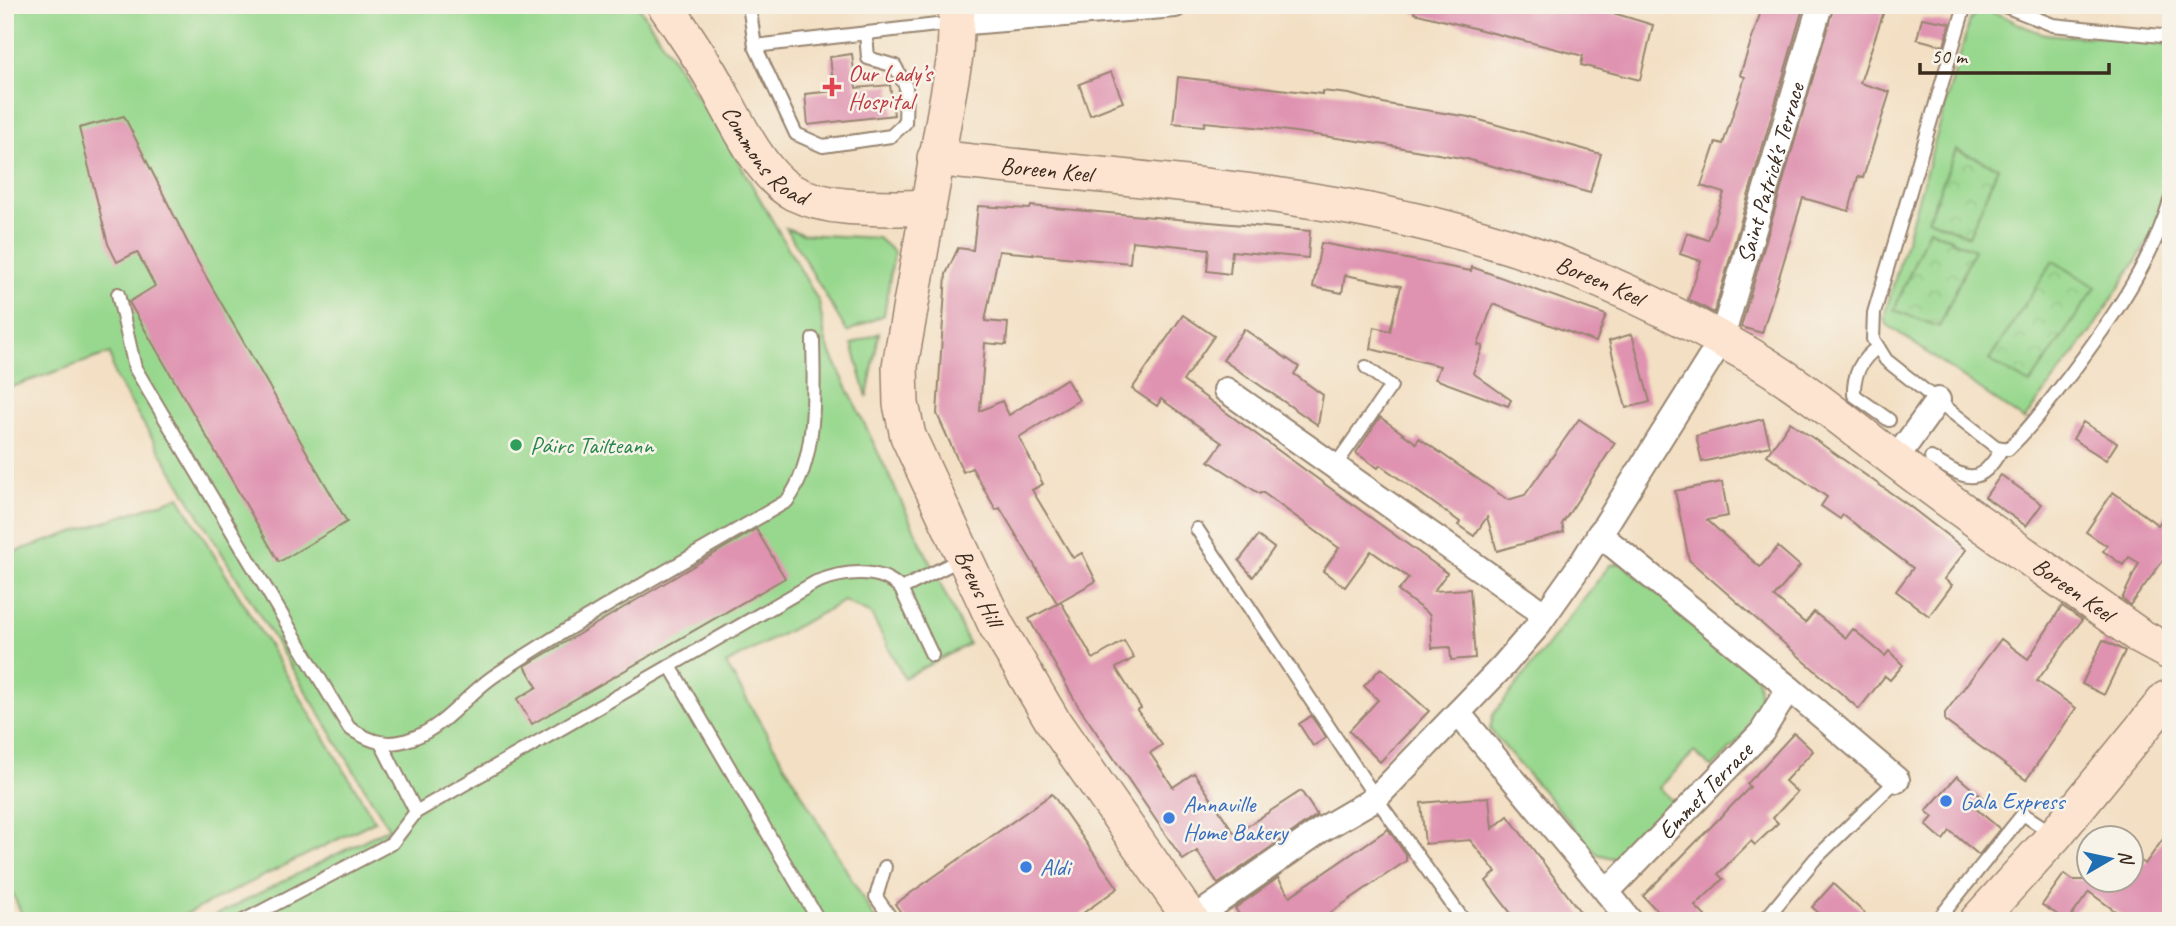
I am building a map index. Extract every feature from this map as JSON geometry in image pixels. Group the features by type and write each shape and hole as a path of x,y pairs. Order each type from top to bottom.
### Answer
{"street":[{"name":"Commons Road","path":"665,5 699,56 764,166 778,183 796,194 836,205 927,208"},
{"path":"956,14 1175,5"},
{"name":"Saint Patrick's Terrace","path":"1192,920 1321,830 1376,797 1503,666 1544,614 1599,534 1721,341 1820,5"},
{"name":"Brews Hill","path":"956,14 955,56 900,366 901,404 908,436 996,625 1052,720 1192,920"},
{"name":"Boreen Keel","path":"935,158 1296,199 1409,219 1491,240 1573,270 1753,357 2141,637 2169,649"},
{"path":"1226,390 1544,614"},
{"path":"1895,460 1938,400"},
{"path":"1599,534 1897,780"},
{"path":"1977,921 2055,835 2168,701 2158,675 2169,649"},
{"name":"Emmet Terrace","path":"1607,892 1762,732 1788,688"},
{"path":"1458,713 1630,921"}],"lane":[{"path":"749,5 755,46 796,134 823,146 891,136 905,122 906,87 895,66 868,58 866,33"},
{"path":"1965,5 1874,313 1873,339 1886,360 1996,447 2008,449 2026,433 2104,327 2161,234 2171,198"},
{"path":"2001,5 2053,25 2171,37"},
{"path":"755,46 866,33 956,14"},
{"path":"118,294 135,368 349,728 368,740 383,745 429,731 449,717 495,675 786,501 793,493 812,430 815,407 813,339"},
{"path":"1878,346 1866,355 1853,379 1854,395 1889,420"},
{"path":"1335,466 1391,386 1366,367"},
{"path":"1931,458 1963,478 1980,476 1992,466 2002,448"},
{"path":"1197,529 1376,797 1464,921"},
{"path":"901,589 964,558"},
{"path":"243,921 393,843 416,812 830,576 846,573 881,576 894,581 901,589 932,655"},
{"path":"670,666 819,921"},
{"path":"383,745 416,812"},
{"path":"1764,921 1815,859 1897,780"},
{"path":"1937,921 2023,814 2055,835"},
{"path":"885,867 876,897 893,921"}],"green space":[{"name":"Páirc Tailteann","path":"5,5 638,5 733,152 819,302 826,343 969,644 904,678 871,614 844,601 726,664 876,921 204,921 389,828 115,377 110,353 5,389"},
{"path":"1977,10 1995,13 2042,33 2128,38 2160,43 2171,48 2171,142 2166,197 2151,237 2094,327 2024,420 1886,324 1884,317 1970,20"},
{"path":"1956,150 1998,167 1969,236 1928,219"},
{"path":"786,228 802,234 878,238 894,252 884,315 847,332"},
{"path":"1929,229 1974,250 1939,327 1894,310"},
{"path":"2053,261 2096,287 2030,384 1989,360"},
{"path":"879,333 867,397 852,344"},
{"path":"179,497 375,821 172,921 25,921 5,877 5,555"},
{"path":"1621,563 1755,672 1759,702 1756,715 1743,736 1712,768 1694,752 1659,788 1677,805 1634,850 1620,860 1597,854 1490,730 1493,715 1610,565"}],"building":[{"path":"1415,5 1587,5 1653,25 1640,80 1581,65 1583,56 1414,13"},
{"path":"1763,5 1804,5 1714,313 1688,299 1701,261 1680,254 1687,233 1708,240 1724,193 1701,186 1716,142 1723,144 1745,77 1740,75"},
{"path":"1834,5 1886,5 1860,83 1890,92 1863,178 1858,177 1849,211 1803,198 1762,333 1741,327"},
{"path":"1922,18 1950,23 1944,46 1917,39"},
{"path":"852,54 856,88 890,85 894,115 808,125 805,94 834,91 830,57"},
{"path":"1111,72 1123,102 1090,115 1079,84"},
{"path":"1178,77 1322,94 1322,91 1349,94 1387,104 1469,117 1601,154 1590,193 1467,159 1386,145 1274,129 1205,122 1204,126 1173,123"},
{"path":"124,116 197,261 347,522 279,562 129,302 155,286 137,252 117,262 108,244 79,128"},
{"path":"978,206 1030,209 1031,206 1310,231 1308,258 1232,251 1230,274 1207,271 1209,249 1132,241 1130,263 999,251 985,321 1008,323 1006,345 985,343 980,411 1002,401 1009,415 1066,379 1079,400 1019,437 1043,484 1032,490 1073,558 1082,553 1096,581 1057,603 1000,508 996,510 972,468 963,472 937,414 946,274 958,248 973,250"},
{"path":"1321,243 1471,271 1472,267 1606,315 1596,342 1493,304 1478,345 1483,346 1473,373 1511,400 1508,406 1435,379 1440,366 1371,349 1374,327 1390,331 1401,286 1345,275 1342,293 1313,287"},
{"path":"1183,315 1214,336 1183,381 1447,573 1434,591 1470,589 1475,658 1451,660 1450,647 1432,648 1430,615 1398,591 1409,578 1371,551 1345,587 1323,571 1339,548 1262,492 1260,494 1209,461 1222,443 1161,399 1157,406 1132,389"},
{"path":"1244,329 1299,367 1294,374 1323,395 1318,425 1223,360"},
{"path":"1632,334 1650,402 1626,408 1609,341"},
{"path":"1380,417 1416,443 1419,438 1508,500 1525,495 1579,419 1615,443 1562,524 1564,532 1497,551 1487,517 1474,536 1458,525 1460,522 1380,465 1378,468 1356,453"},
{"path":"1763,419 1770,446 1702,462 1696,436"},
{"path":"1790,422 1908,505 1966,550 1944,579 1952,585 1929,616 1896,591 1913,568 1843,515 1840,519 1821,506 1827,497 1767,455"},
{"path":"2083,422 2117,443 2106,460 2073,439"},
{"path":"2001,475 2042,504 2026,526 1985,497"},
{"path":"1722,482 1728,516 1707,520 1760,567 1778,547 1800,566 1774,597 1805,623 1814,612 1846,638 1853,629 1885,656 1889,651 1903,665 1890,680 1885,676 1859,709 1689,560 1675,491"},
{"path":"2113,492 2158,525 2171,507 2171,550 2130,605 2122,599 2139,563 2129,557 2123,565 2103,551 2107,546 2086,532"},
{"path":"756,529 785,578 532,724 517,699 537,687 525,666"},
{"path":"1258,536 1274,548 1253,577 1239,561"},
{"path":"1061,602 1093,659 1124,641 1134,658 1116,668 1141,708 1137,710 1162,745 1150,753 1173,787 1194,773 1235,834 1301,791 1317,815 1218,884 1197,851 1183,860 1077,704 1029,619"},
{"path":"2062,606 2082,620 2037,681 2076,708 2026,780 1945,721 1945,713 2001,639 2028,659"},
{"path":"2103,640 2125,651 2104,695 2082,684"},
{"path":"1381,668 1429,711 1380,762 1349,731 1378,700 1364,686"},
{"path":"1311,716 1326,738 1313,746 1299,724"},
{"path":"1794,733 1813,751 1785,781 1797,792 1773,818 1778,823 1755,845 1751,841 1718,874 1723,879 1695,906 1710,921 1667,921 1643,896 1750,787 1747,784"},
{"path":"1957,776 1982,797 1974,807 2000,829 1979,855 1950,831 1943,840 1926,825 1933,817 1926,811"},
{"name":"Aldi","path":"1052,794 1118,888 1072,921 907,921 895,904"},
{"path":"1489,797 1492,829 1508,816 1587,921 1517,921 1486,881 1496,872 1470,840 1425,844 1421,803"},
{"path":"2171,828 2171,921 2129,921 2092,894 2144,894 2145,864"},
{"path":"1388,829 1406,855 1406,861 1318,921 1243,921 1235,908 1278,878 1290,896"},
{"path":"2064,874 2073,880 2074,894 2088,894 2068,921 2042,905"},
{"path":"1833,884 1873,921 1828,921 1812,907"}],"place":[{"name":"Our Lady’s Hospital","path":"832,87"},
{"name":"Páirc Tailteann","path":"516,445"},
{"name":"Gala Express","path":"1946,801"},
{"name":"Annaville Home Bakery","path":"1169,818"},
{"name":"Aldi","path":"1026,867"}]}
